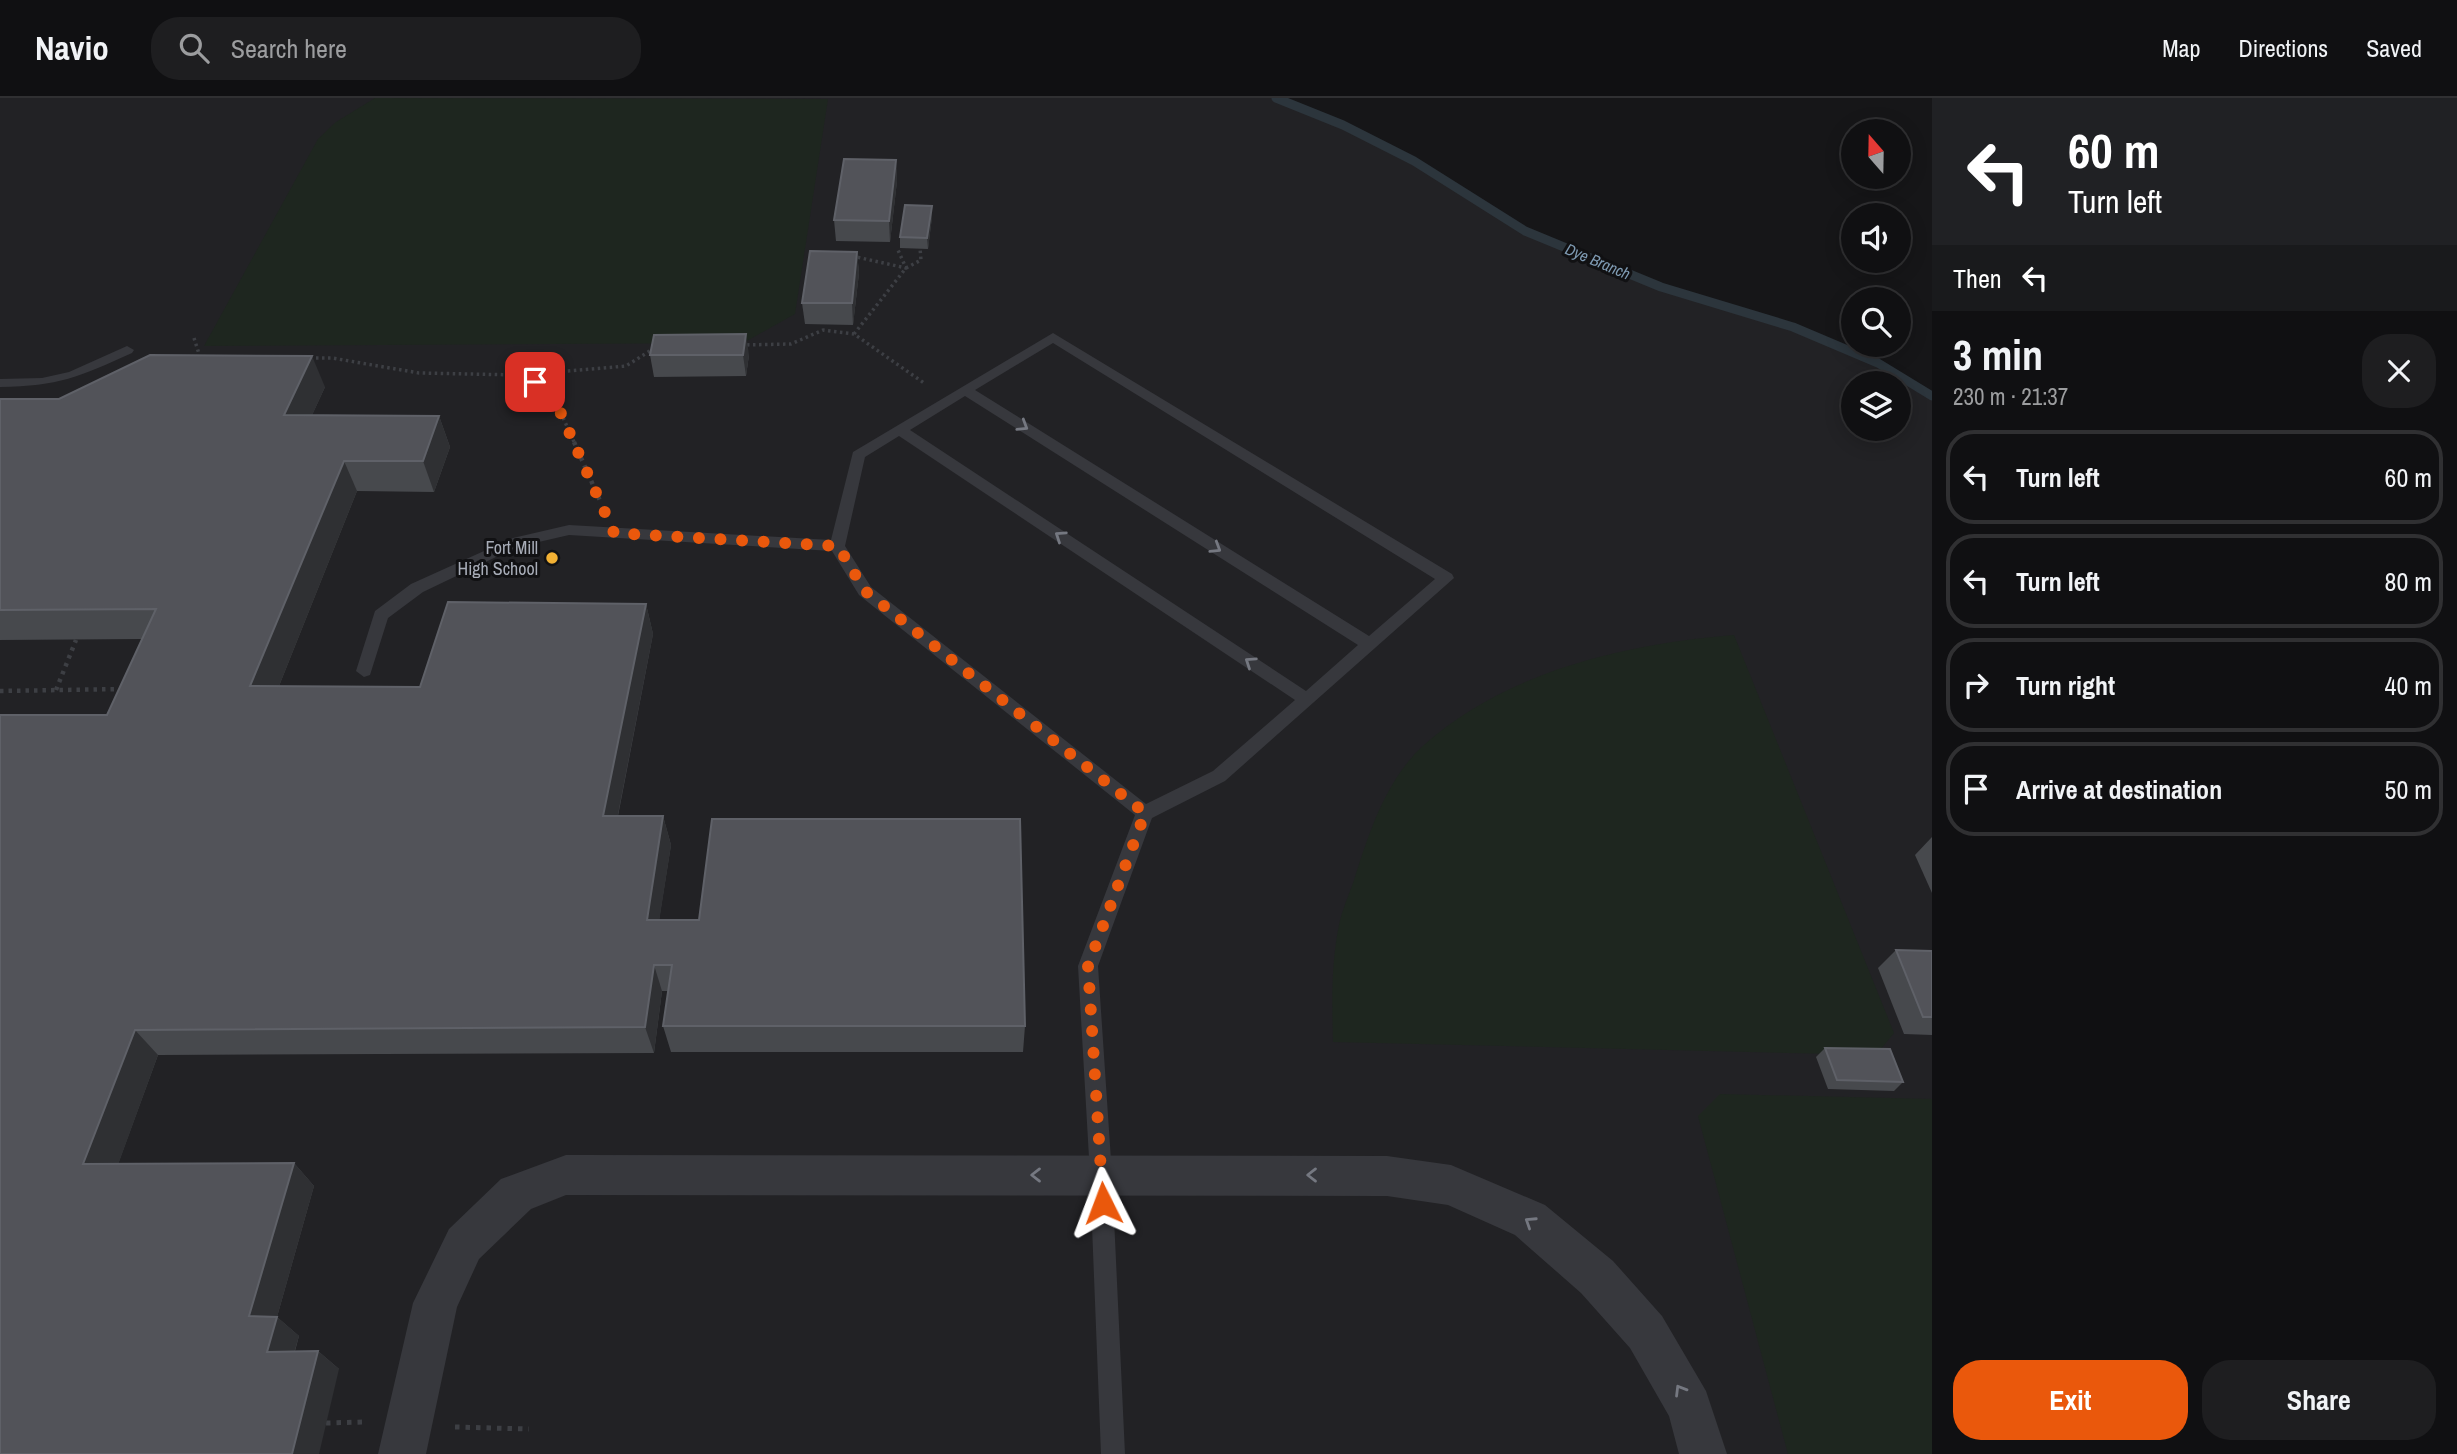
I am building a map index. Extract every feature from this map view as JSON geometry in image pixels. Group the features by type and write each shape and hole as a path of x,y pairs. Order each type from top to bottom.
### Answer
{"street":[{"path":"402,1454 435,1303 464,1244 516,1194 566,1175 1387,1176 1451,1185 1530,1220 1597,1277 1646,1332 1690,1407 1703,1454"}],"lane":[{"path":"1113,1454 1101,1175 1088,966 1145,813 1219,776 1446,578 1053,337 858,455 838,546 865,591 1145,813"},
{"path":"0,383 42,382 73,375 127,350"},
{"path":"965,390 1370,645"},
{"path":"900,430 1307,700"},
{"path":"364,671 381,615 416,588 513,543 569,530 838,546"}],"path":[{"path":"854,334 906,268 921,260 920,248"},
{"path":"898,250 906,268"},
{"path":"850,256 906,268"},
{"path":"735,345 791,344 823,330 854,334 949,400"},
{"path":"194,338 200,357 213,357"},
{"path":"305,358 332,358 419,373 520,375 626,366 652,347 666,347"},
{"path":"520,375 550,389 614,533"},
{"path":"56,690 75,640"},
{"path":"0,691 125,689"},
{"path":"326,1423 369,1422"},
{"path":"455,1427 529,1429"}],"shaded area":[{"path":"0,98 1276,98 1343,125 1414,161 1525,231 1661,287 1793,327 1841,347 1841,357 1864,357 1891,371 1841,371 1841,441 1911,441 1911,383 1932,396 1932,1454 0,1454"},
{"path":"375,98 828,99 795,314 743,343 204,346 318,139 336,122"},
{"path":"1734,635 1894,1033 1876,1055 1333,1042 1333,969 1342,914 1380,808 1399,774 1424,745 1457,719 1530,680 1610,654 1693,639"},
{"path":"1720,1094 1932,1099 1932,1454 1788,1454 1698,1116"}],"building":[{"path":"844,159 896,160 889,221 834,220"},
{"path":"905,205 932,206 927,238 900,237"},
{"path":"810,251 857,252 852,303 802,303"},
{"path":"746,334 743,355 650,355 654,335"},
{"path":"150,355 312,356 284,415 439,416 423,461 344,461 250,686 420,687 448,602 646,604 603,816 663,816 647,920 699,920 712,819 1020,819 1025,1026 663,1026 672,965 654,965 645,1027 135,1030 83,1164 294,1163 249,1316 277,1317 267,1352 318,1351 292,1454 0,1454 0,715 107,715 156,609 0,610 0,399 59,399"},
{"path":"1896,950 1932,951 1932,1017 1923,1017"},
{"path":"1825,1048 1890,1049 1903,1082 1837,1080"}],"waterway":[{"name":"Dye Branch","path":"1276,98 1343,125 1414,161 1525,231 1661,287 1793,327 1878,363 1932,396"}],"place":[{"name":"Fort Mill High School","path":"552,558"}],"route":[{"path":"535,382 550,389 614,533 838,546 865,591 1145,813 1088,966 1103,1203"}]}
